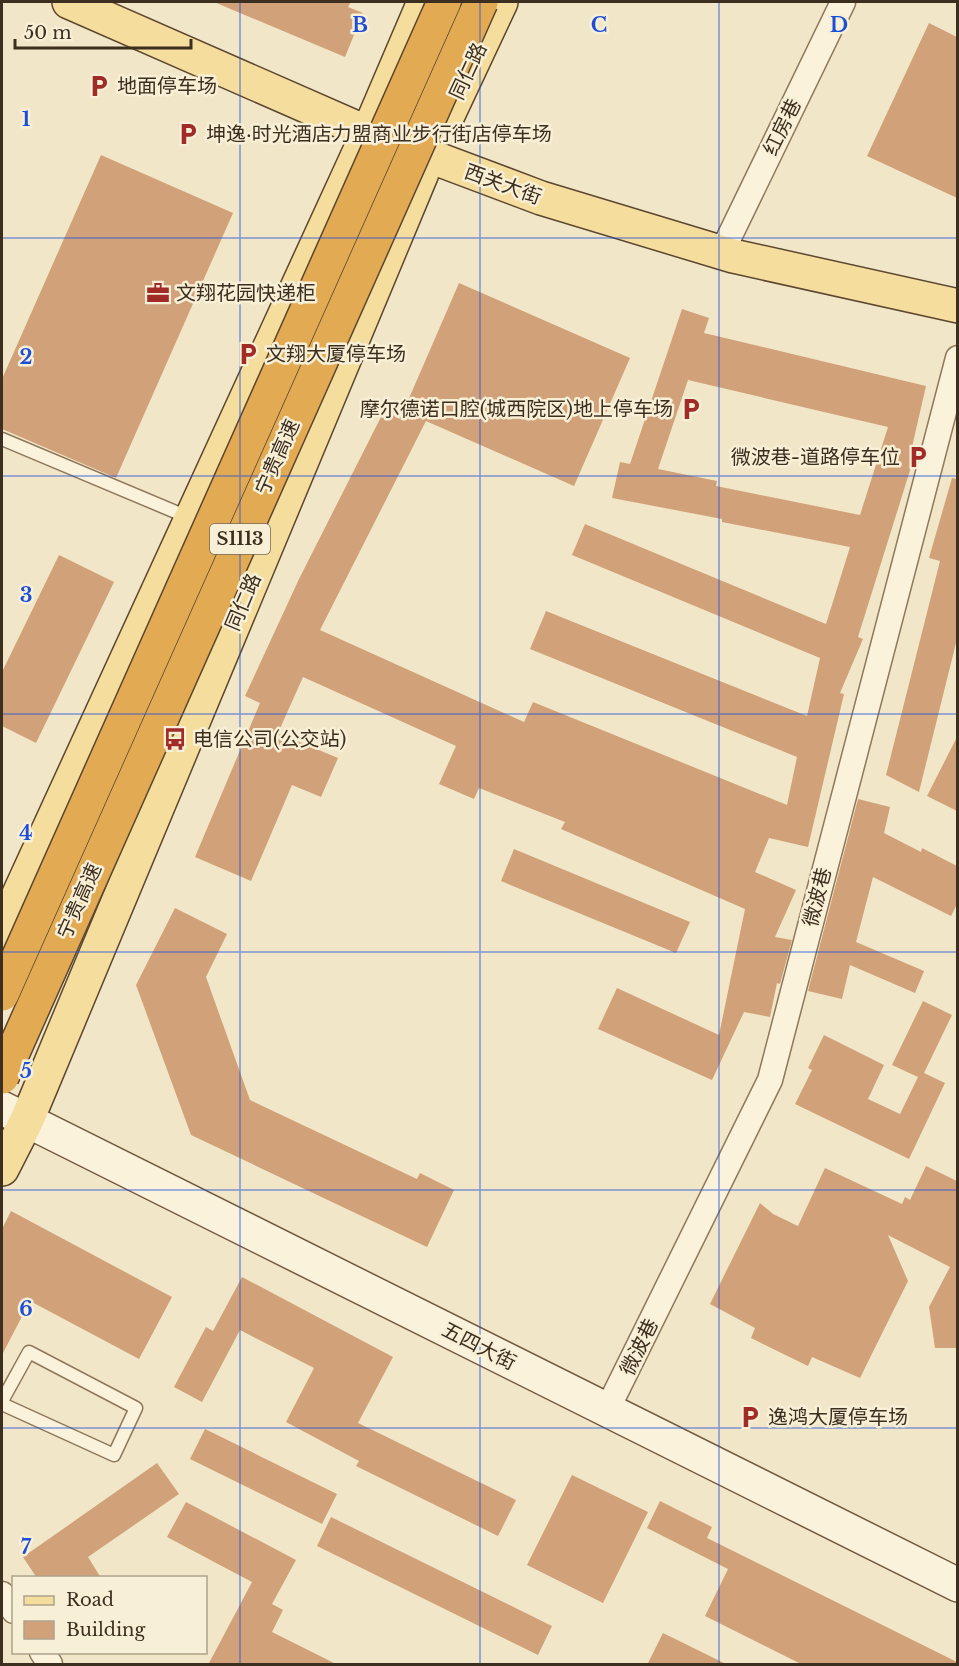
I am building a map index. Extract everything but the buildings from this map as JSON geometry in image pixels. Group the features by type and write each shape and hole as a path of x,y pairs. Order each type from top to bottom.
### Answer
{"highway":[{"name":"宁贵高速","path":"2,994 444,2"},
{"name":"宁贵高速","path":"2,1077 481,2"}],"main road":[{"name":"西关大街","path":"69,2 368,133 541,198 722,252 957,306"},
{"path":"2,931 368,133 424,2"},
{"name":"同仁路","path":"2,1169 14,1114 428,157 501,2"},
{"name":"五四大街","path":"14,1114 957,1585"}],"street":[{"name":"红房巷","path":"722,252 843,2"},
{"name":"微波巷","path":"608,1410 770,1080 957,358"},
{"path":"2,1594 12,1608"}],"lane":[{"path":"2,440 191,518"},
{"path":"29,1352 136,1408 114,1455 2,1402 29,1352"}],"place":[{"name":"地面停车场","path":"99,86"},
{"name":"坤逸·时光酒店力盟商业步行街店停车场","path":"188,134"},
{"name":"文翔花园快递柜","path":"158,293"},
{"name":"文翔大厦停车场","path":"248,354"},
{"name":"摩尔德诺口腔(城西院区)地上停车场","path":"691,409"},
{"name":"微波巷-道路停车位","path":"918,457"},
{"name":"电信公司(公交站)","path":"175,739"},
{"name":"逸鸿大厦停车场","path":"750,1417"}]}
